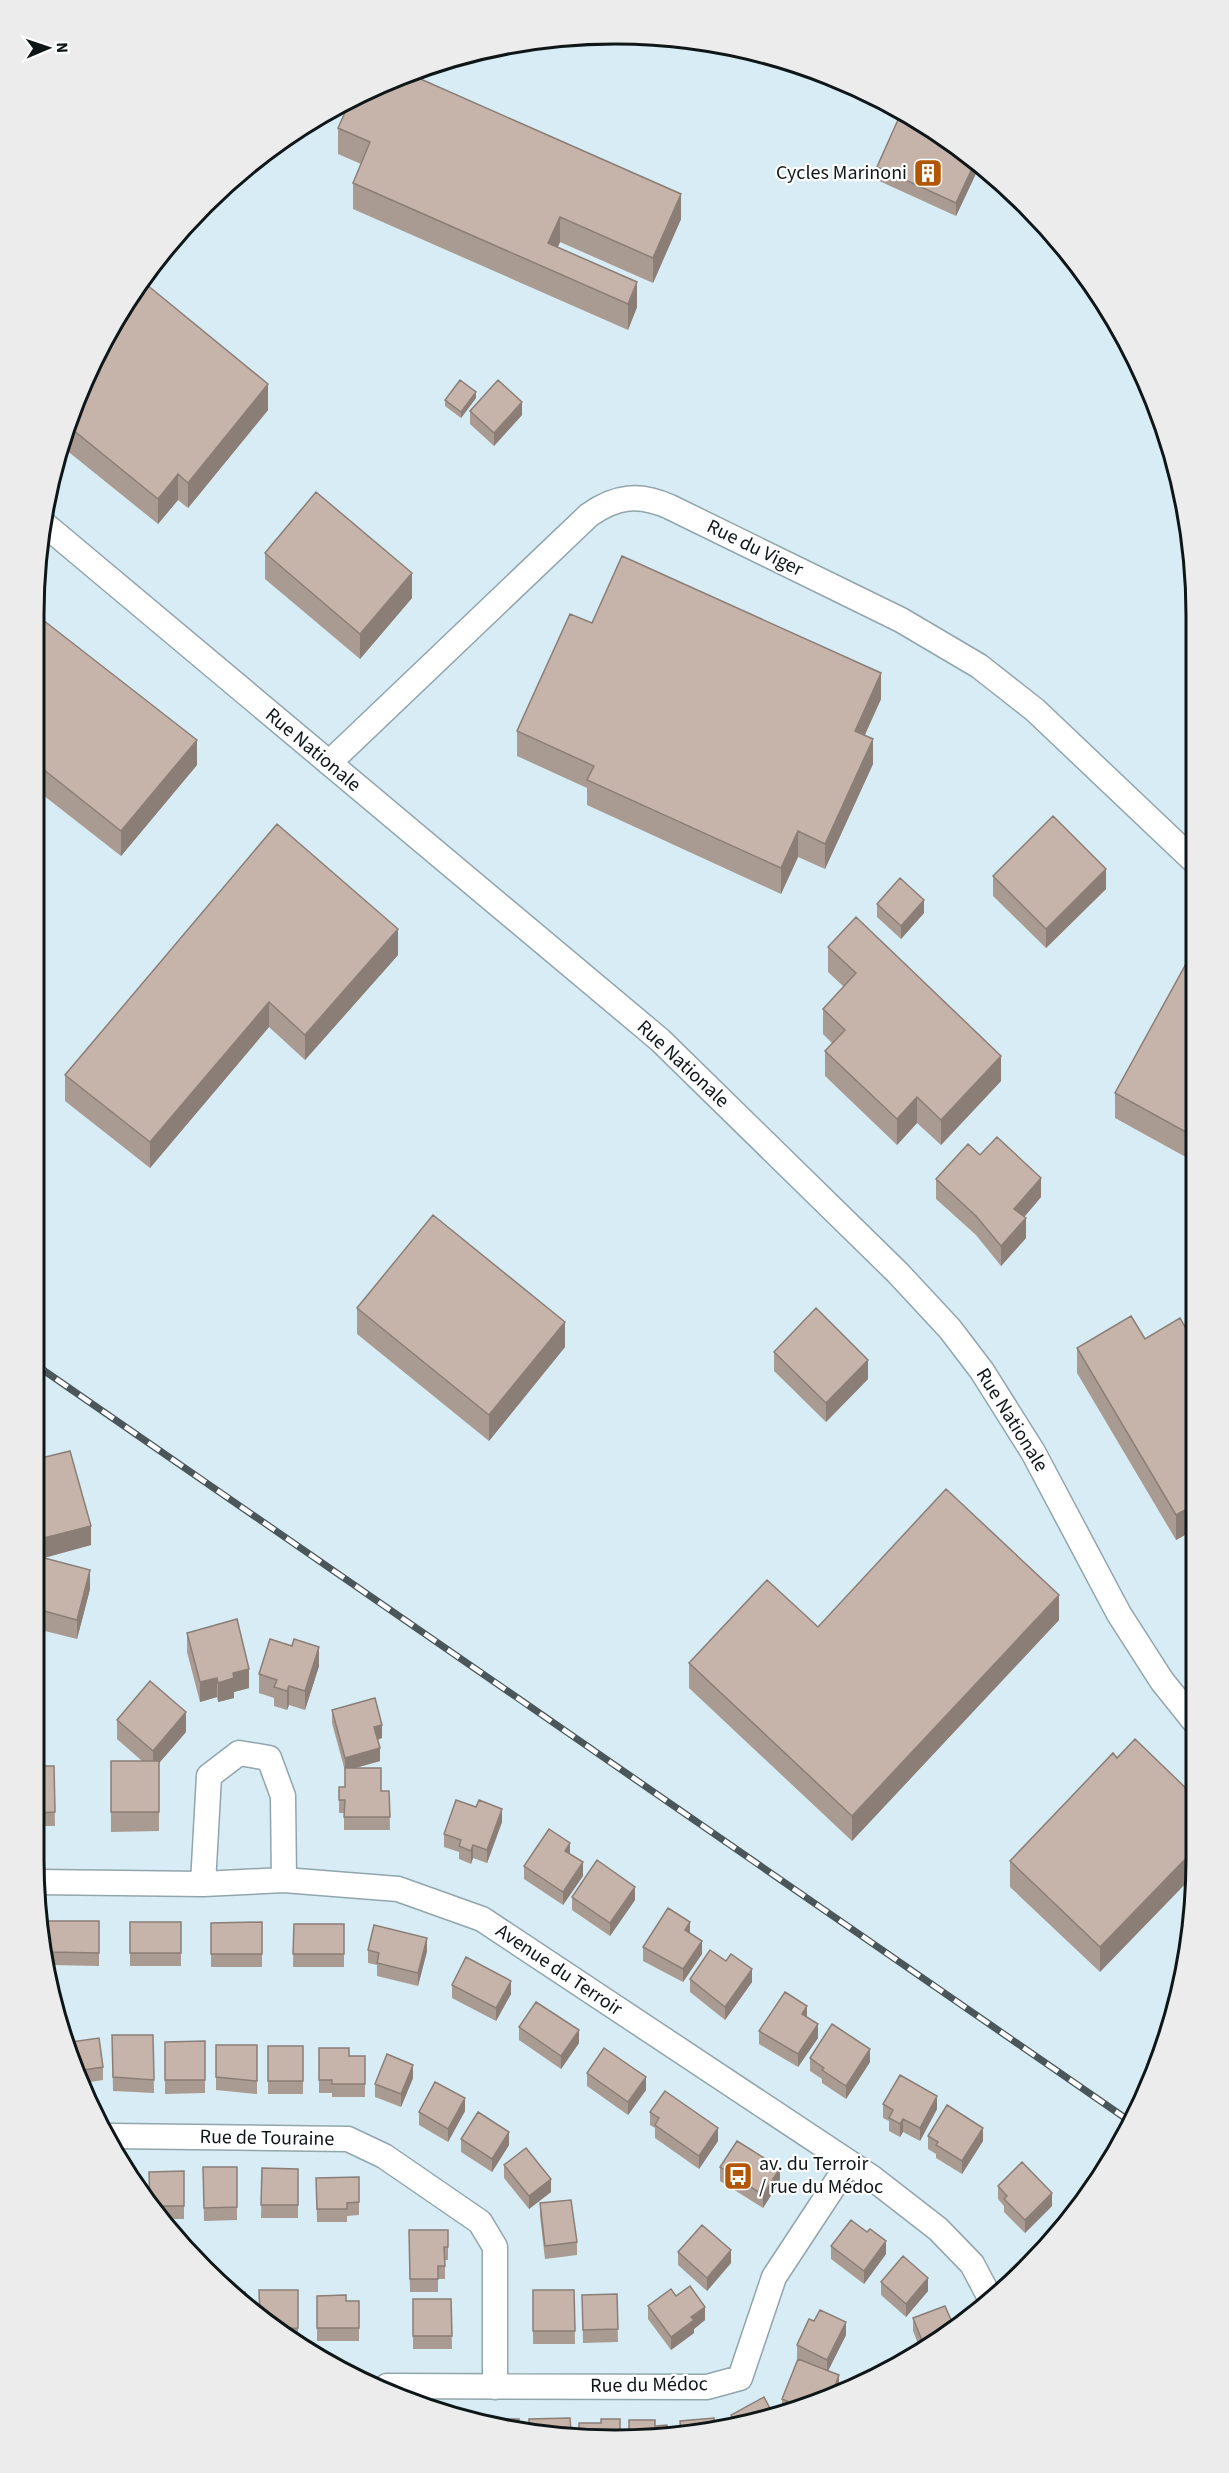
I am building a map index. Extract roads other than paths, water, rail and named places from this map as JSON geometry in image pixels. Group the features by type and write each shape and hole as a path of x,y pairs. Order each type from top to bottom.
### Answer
{"street":[{"name":"Rue du Viger","path":"329,763 589,515 614,500 644,498 670,507 901,620 979,666 1035,710 1186,853"},
{"name":"Rue Nationale","path":"50,529 660,1040 845,1220 929,1306 967,1351 1016,1423 1052,1485 1119,1614 1162,1681 1186,1711"},
{"path":"203,1884 210,1776 239,1753 268,1758 283,1796 284,1880"},
{"name":"Avenue du Terroir","path":"45,1882 203,1884 284,1880 398,1889 482,1919 849,2163 938,2229 972,2264 987,2292"},
{"name":"Rue de Touraine","path":"116,2136 348,2139 384,2156 480,2222 495,2247 495,2387"},
{"name":"Rue du Médoc","path":"396,2386 707,2387 740,2378 774,2277 849,2163"}],"railway":[{"path":"44,1371 1124,2117"}],"place":[{"name":"Cycles Marinoni","path":"928,173"},
{"name":"av. du Terroir / rue du Médoc","path":"738,2176"}]}
